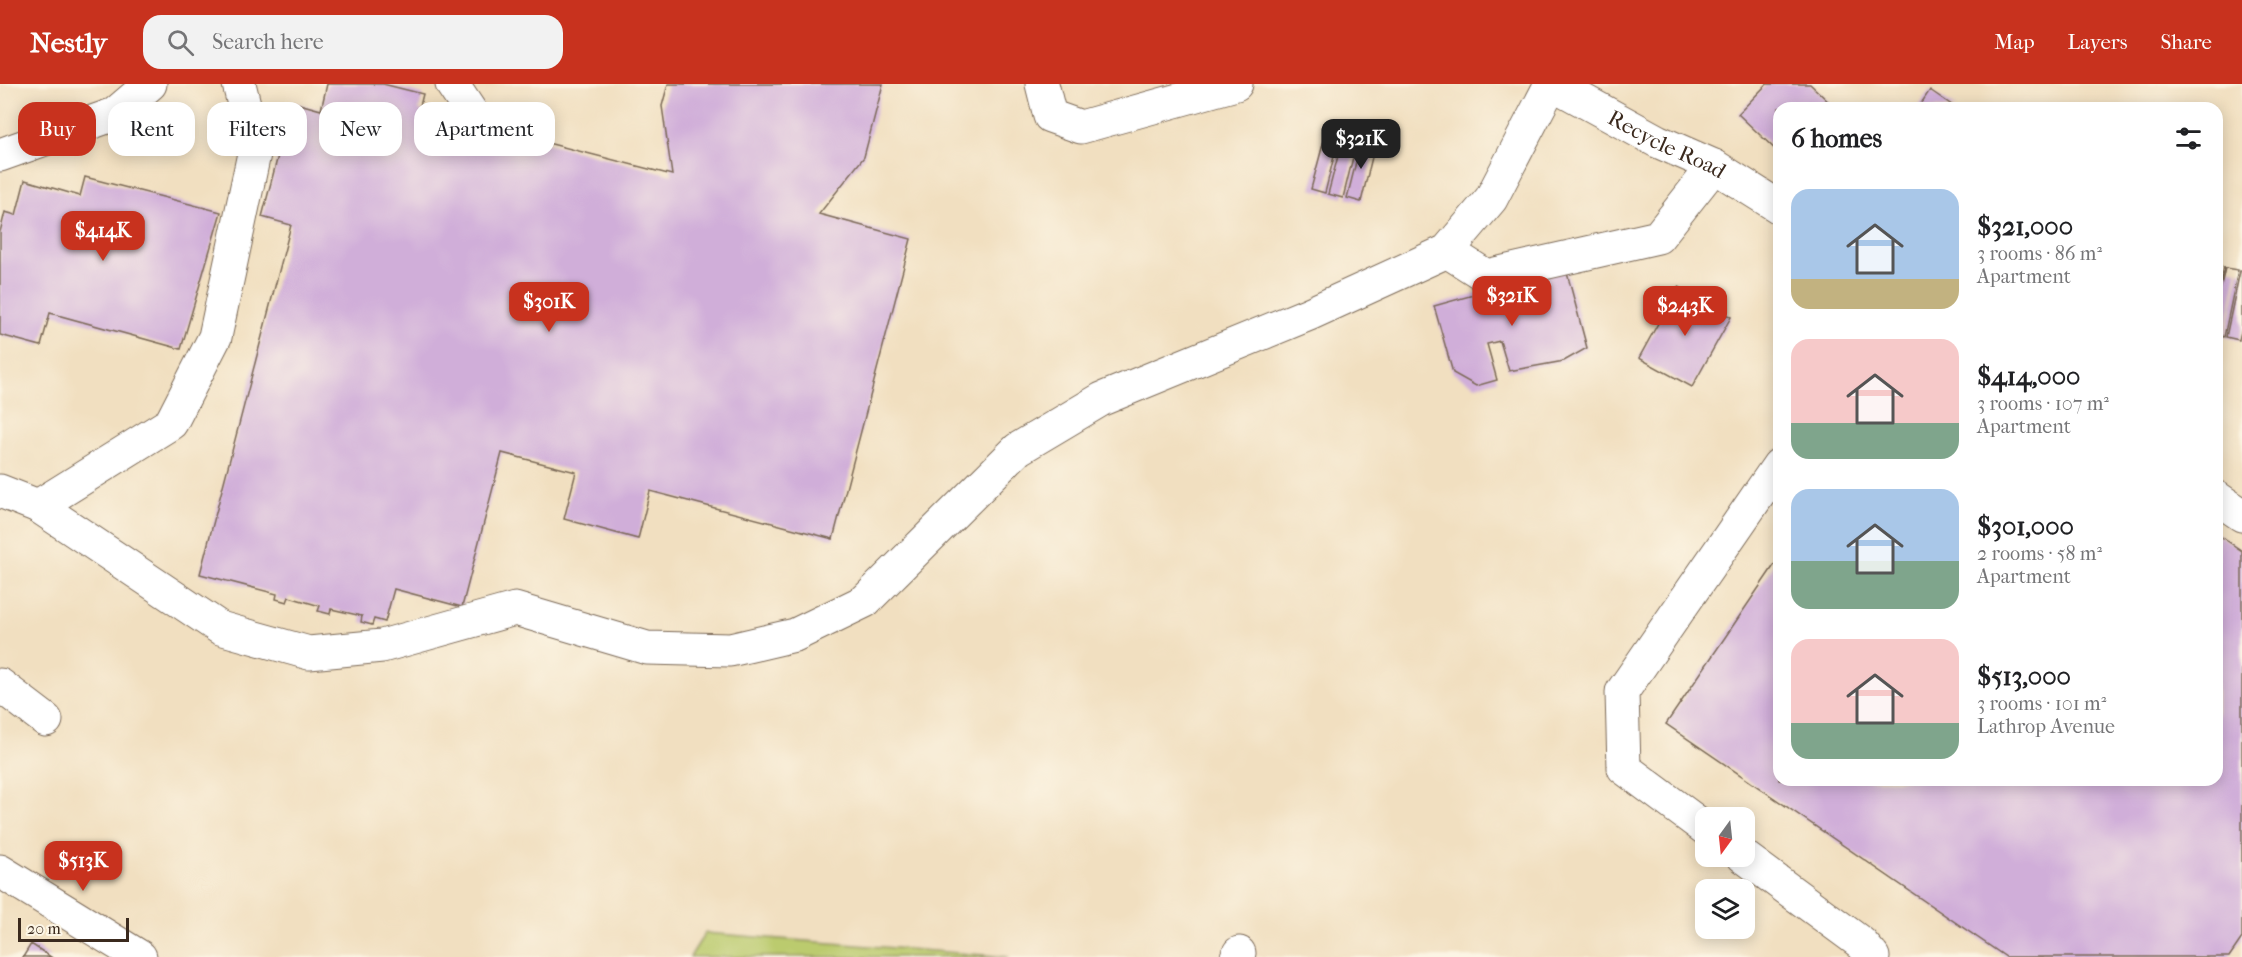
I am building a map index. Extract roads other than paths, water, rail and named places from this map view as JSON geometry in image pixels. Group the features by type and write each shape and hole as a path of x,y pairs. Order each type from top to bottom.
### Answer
{"street":[{"path":"0,155 115,114 150,84"},
{"path":"38,506 171,423 215,337 255,149 239,84"},
{"path":"452,84 464,102"},
{"path":"1042,84 1050,116 1081,127 1236,84"},
{"path":"0,491 38,506 220,628 309,653 382,646 515,609 646,648 729,650 795,635 865,601 1018,449 1102,399 1310,314 1447,251 1491,199 1552,84"},
{"name":"Recycle Road","path":"1552,84 1657,141 1714,166 1773,203"},
{"path":"1447,251 1486,276 1658,237 1714,166"},
{"path":"1695,821 1624,768 1622,692 1773,474"},
{"path":"2223,502 2242,515"},
{"path":"0,685 46,720"},
{"path":"1755,865 1861,943 1873,957"},
{"path":"0,871 140,957"}]}
